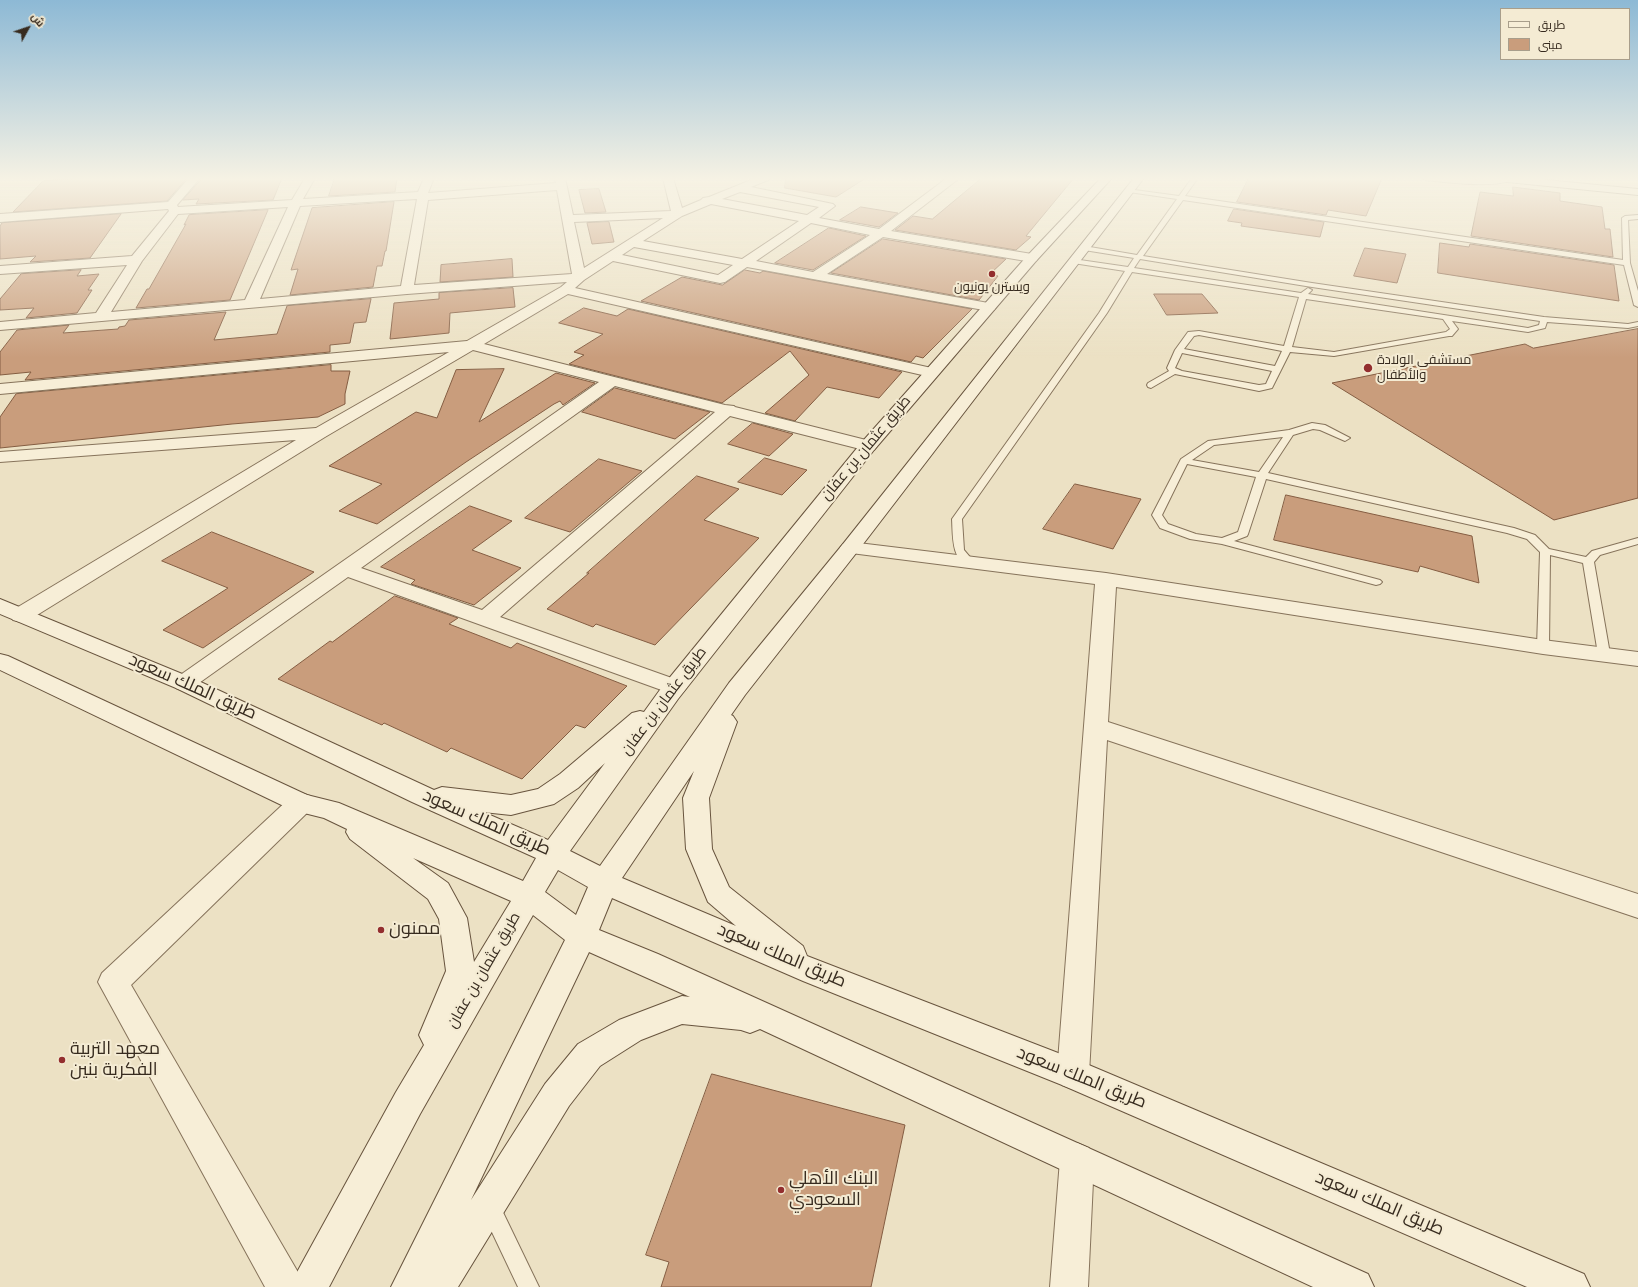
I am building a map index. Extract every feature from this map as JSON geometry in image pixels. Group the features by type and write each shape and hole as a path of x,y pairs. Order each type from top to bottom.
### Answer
{"street":[{"path":"100,318 136,260 152,238"},
{"path":"251,303 280,238"},
{"path":"407,290 415,238"},
{"path":"572,238 579,277"},
{"path":"11,610 566,290 579,277 640,238"},
{"path":"612,256 720,279 783,238"},
{"path":"815,276 873,238"},
{"path":"912,238 1032,258"},
{"name":"طريق عثمان بن عفان","path":"309,1287 408,1103 554,854 672,690 868,446 931,372 1051,238"},
{"path":"410,1287 582,936 604,882 737,689 850,548 1091,238"},
{"path":"632,243 989,307"},
{"path":"0,270 136,260"},
{"path":"0,326 251,303 579,277"},
{"path":"566,290 931,372"},
{"path":"0,389 472,345 728,409 868,446"},
{"path":"184,683 613,380"},
{"path":"486,619 728,409"},
{"path":"0,457 319,432"},
{"path":"850,548 1106,579 1543,647 1638,659"},
{"path":"346,569 486,619 672,690 569,781 545,797 511,805 421,795"},
{"path":"1073,1074 1106,579"},
{"name":"طريق الملك سعود","path":"11,610 184,683 421,795 554,854 604,882 814,972 1073,1074 1571,1287"},
{"path":"0,661 315,806 529,896 582,936 647,963 1355,1287"},
{"path":"737,689 696,798 699,848 718,894 814,972"},
{"path":"1096,727 1638,906"},
{"path":"315,806 438,891 453,918 461,971 408,1103"},
{"path":"286,1287 113,982 315,806"},
{"path":"437,1287 557,1095 589,1054 630,1030 682,1010 743,1016 828,1047"},
{"path":"1069,1287 1077,1160"}],"lane":[{"path":"970,563 959,550 957,519 1103,313 1130,269 1153,238"},
{"path":"1455,238 1627,263"},
{"path":"1626,238 1627,263 1638,306"},
{"path":"1078,254 1139,258 1544,319 1628,326 1638,324"},
{"path":"1078,254 1130,269 1528,330 1542,326 1544,319"},
{"path":"1230,284 1232,272"},
{"path":"1151,386 1174,371 1265,388 1268,386 1287,349 1303,296 1312,285"},
{"path":"1174,371 1171,368 1178,350 1191,334 1199,334 1287,349 1334,354 1449,334 1454,329 1445,317"},
{"path":"1178,350 1277,369"},
{"path":"1345,438 1322,427 1312,426 1290,433 1211,443 1184,461 1156,515 1164,526 1194,537 1223,541 1376,582"},
{"path":"1223,541 1243,534 1262,475 1290,433"},
{"path":"1184,461 1262,475 1510,530 1531,537 1545,551 1588,561"},
{"path":"1588,561 1596,553 1638,541"},
{"path":"1543,647 1545,551"},
{"path":"1588,561 1604,654"},
{"path":"489,1204 529,1287"}],"building":[{"path":"0,238 104,238 90,258 30,262 36,256 0,259"},
{"path":"178,238 256,238 230,300 136,308 147,289 149,289"},
{"path":"302,238 388,238 382,266 377,266 373,287 290,295 298,269 291,270"},
{"path":"591,238 613,238 614,242 592,244"},
{"path":"813,238 863,238 813,270 775,263"},
{"path":"944,238 1030,238 1016,250"},
{"path":"1485,238 1611,238 1613,257"},
{"path":"883,239 1006,259 990,274 998,276 979,300 831,273"},
{"path":"1440,243 1469,247 1470,244 1614,265 1619,301 1438,273"},
{"path":"1365,248 1406,254 1397,283 1354,276"},
{"path":"512,259 513,277 440,282 441,265"},
{"path":"81,270 77,276 99,274 88,290 92,290 77,313 26,318 34,308 0,310 0,299 21,274"},
{"path":"745,270 760,273 763,271 972,309 923,358 916,356 911,362 641,301 682,277 722,285"},
{"path":"513,288 515,307 450,313 449,333 390,339 394,303 439,299 439,293"},
{"path":"1154,294 1202,294 1218,313 1167,315"},
{"path":"371,299 366,322 354,323 350,343 330,345 330,352 25,380 31,372 0,375 0,352 17,330 69,325 63,333 118,329 119,327 125,326 129,320 226,312 214,340 277,334 287,306"},
{"path":"584,308 617,316 628,309 902,372 879,398 827,387 795,421 765,413 809,375 790,351 722,403 569,364 584,355 574,352 603,334 559,323"},
{"path":"1638,329 1638,498 1554,520 1332,383 1525,344 1533,348"},
{"path":"331,365 331,371 350,371 345,394 345,404 318,417 232,424 0,448 0,417 16,394"},
{"path":"504,369 479,422 556,373 595,383 563,405 560,401 554,404 466,462 377,524 339,511 382,484 329,466 416,412 437,418 456,370"},
{"path":"615,388 710,412 675,439 582,412"},
{"path":"753,423 793,434 769,456 728,444"},
{"path":"765,458 807,470 782,495 738,482"},
{"path":"599,459 642,471 570,532 525,518"},
{"path":"697,476 739,489 704,520 759,538 655,645 596,624 593,627 547,609 589,573 587,573"},
{"path":"1075,484 1141,499 1113,549 1043,529"},
{"path":"1286,495 1472,536 1479,583 1420,566 1418,572 1274,540"},
{"path":"470,506 512,521 472,550 521,568 474,605 411,584 415,580 381,567"},
{"path":"212,532 314,572 203,648 163,630 228,588 162,561"},
{"path":"395,596 458,618 449,624 511,648 517,643 627,686 585,728 576,725 522,779 451,748 447,752 384,723 382,725 278,679"},
{"name":"البنك الأهلي السعودي","path":"712,1074 905,1125 871,1287 661,1287 669,1262 646,1255"}],"place":[{"name":"ويسترن يونيون","path":"992,274"},
{"name":"مستشفى الولادة والأطفال","path":"1368,368"},
{"name":"ممنون","path":"381,930"},
{"name":"معهد التربية الفكرية بنين","path":"62,1060"},
{"name":"البنك الأهلي السعودي","path":"781,1190"}]}
